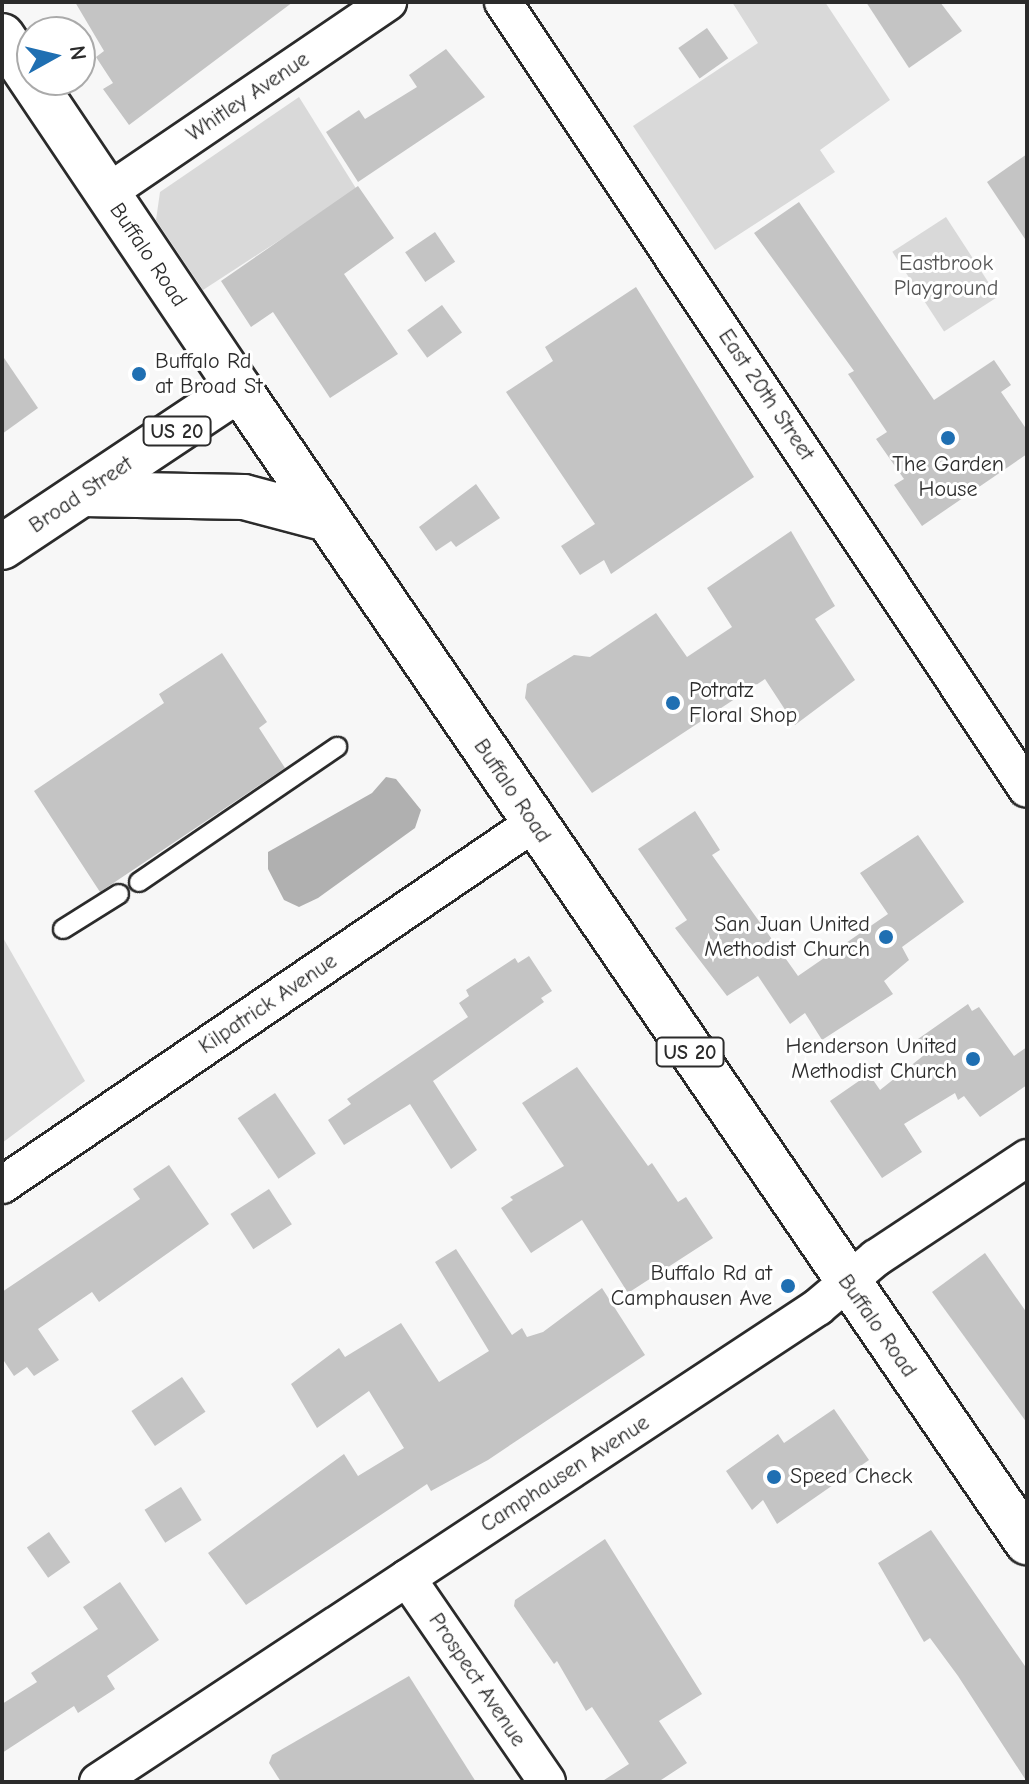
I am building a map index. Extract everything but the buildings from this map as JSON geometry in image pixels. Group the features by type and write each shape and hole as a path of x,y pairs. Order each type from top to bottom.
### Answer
{"main road":[{"name":"Buffalo Road","path":"2,36 846,1283 1027,1542"},
{"name":"Broad Street","path":"2,547 239,389"},
{"path":"83,494 244,497 327,519"}],"street":[{"name":"Whitley Avenue","path":"107,193 388,2"},
{"name":"East 20th Street","path":"503,2 1027,789"},
{"name":"Kilpatrick Avenue","path":"2,1185 534,823"},
{"name":"Camphausen Avenue","path":"98,1782 407,1578 1027,1158"},
{"name":"Prospect Avenue","path":"407,1578 547,1782"}],"lane":[{"path":"139,882 337,747"},
{"path":"63,929 119,894"}],"green space":[{"path":"732,2 825,2 890,100 820,150 835,172 715,250 633,126 758,43"},
{"path":"299,97 357,190 203,290 156,220 160,192"},
{"name":"Eastbrook Playground","path":"946,217 998,297 944,332 892,252"},
{"path":"2,936 85,1081 2,1143"}],"shaded area":[{"path":"386,777 396,779 421,810 415,828 318,898 299,907 284,900 268,869 268,852 372,793"}],"place":[{"name":"Buffalo Rd at Broad St","path":"139,374"},
{"name":"The Garden House","path":"948,438"},
{"name":"Potratz Floral Shop","path":"673,703"},
{"name":"San Juan United Methodist Church","path":"886,937"},
{"name":"Henderson United Methodist Church","path":"973,1059"},
{"name":"Buffalo Rd at Camphausen Ave","path":"788,1286"},
{"name":"Speed Check","path":"774,1477"}]}
